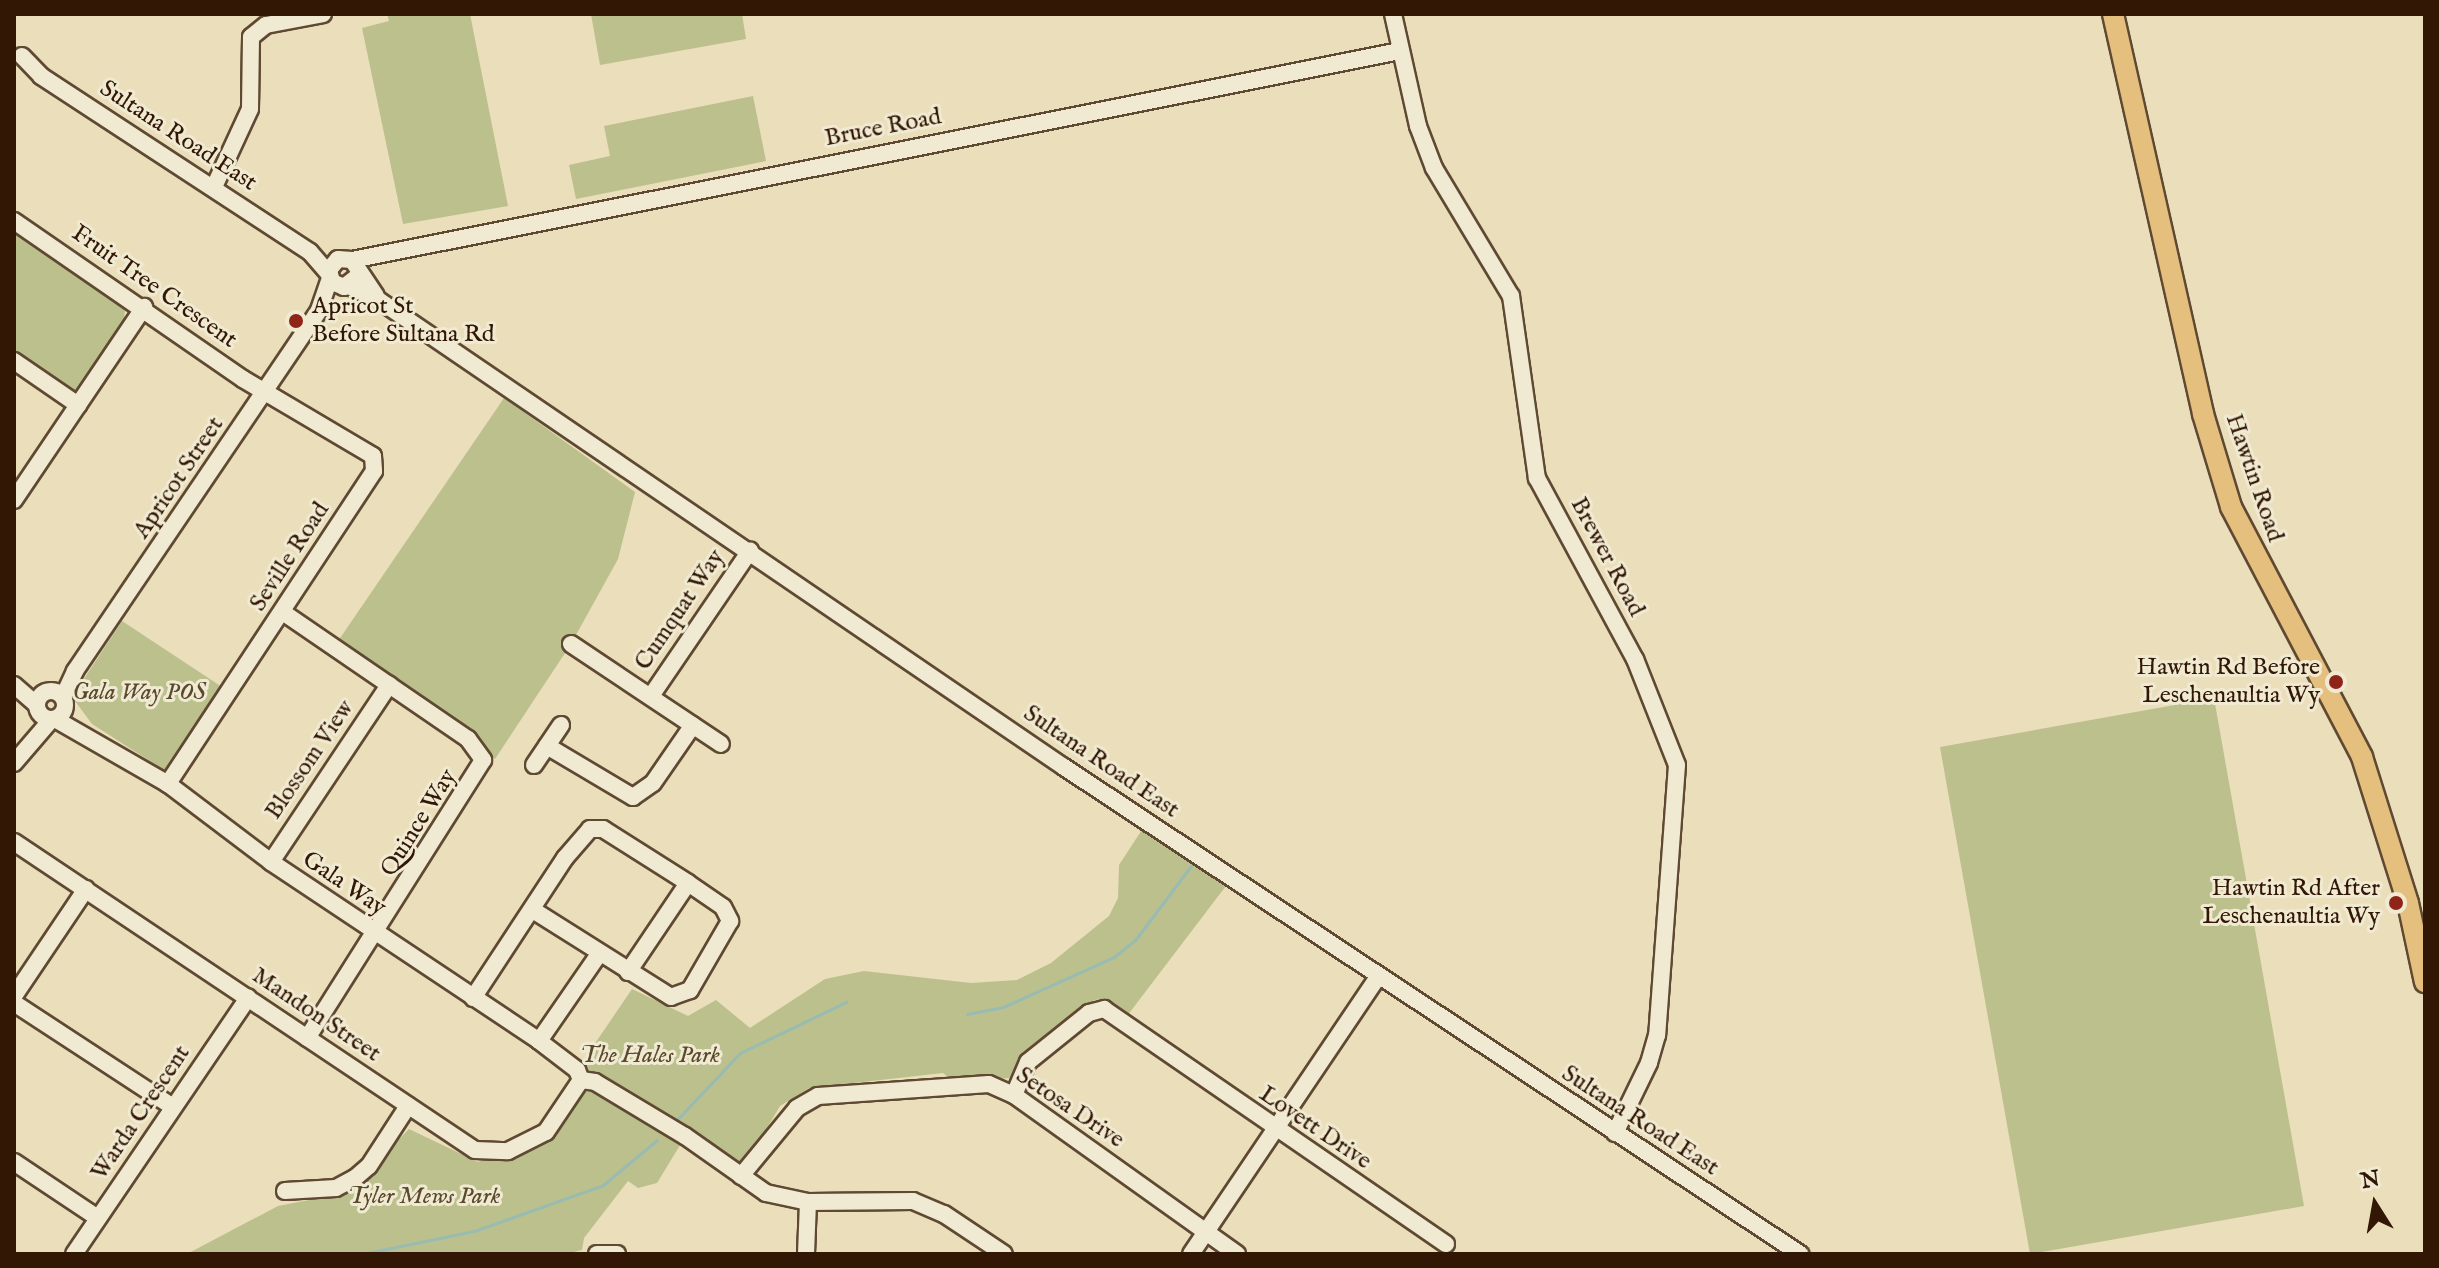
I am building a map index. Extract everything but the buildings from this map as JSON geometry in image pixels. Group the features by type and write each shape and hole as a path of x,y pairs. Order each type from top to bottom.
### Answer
{"main road":[{"name":"Hawtin Road","path":"2113,14 2203,414 2231,507 2362,757 2408,903 2425,982"}],"street":[{"path":"214,187 250,109 251,37 266,25 323,14"},
{"name":"Brewer Road","path":"1393,14 1418,126 1434,168 1511,296 1537,478 1635,659 1677,765 1657,1035 1649,1063 1615,1133"},
{"name":"Bruce Road","path":"345,274 375,252 1400,51"},
{"name":"Sultana Road East","path":"22,56 41,76 345,274 380,301 1378,977 1800,1254"},
{"name":"Fruit Tree Crescent","path":"14,221 144,307 243,379 268,390"},
{"name":"Apricot Street","path":"14,763 345,274"},
{"path":"14,500 144,307"},
{"path":"14,361 78,405"},
{"name":"Seville Road","path":"168,784 284,613 374,471 373,456 268,390"},
{"name":"Cumquat Way","path":"651,696 750,551"},
{"name":"Quince Way","path":"284,613 468,739 483,760 377,935 307,1038"},
{"path":"571,644 721,744"},
{"name":"Blossom View","path":"271,862 389,685"},
{"name":"Gala Way","path":"15,686 168,784 271,862 539,1041 581,1077 595,1082 670,1128 776,1198 808,1202 913,1201 944,1214 1004,1254"},
{"path":"534,765 561,725"},
{"path":"547,746 633,797 653,783 693,725"},
{"path":"473,998 580,838 598,828 723,907 730,921 690,990 671,997 533,910"},
{"name":"Mandon Street","path":"14,842 475,1150 493,1154 546,1132 581,1077"},
{"path":"628,972 688,883"},
{"path":"14,996 86,889"},
{"path":"539,1041 599,954"},
{"path":"1191,1254 1378,977"},
{"name":"Warda Crescent","path":"74,1254 248,998"},
{"path":"14,1003 173,1107"},
{"name":"Lovett Drive","path":"1014,1095 1028,1062 1099,1008 1446,1244"},
{"name":"Setosa Drive","path":"741,1176 797,1108 818,1096 972,1083 1014,1095 1237,1254"},
{"path":"285,1191 325,1190 355,1178 369,1166 408,1106"},
{"path":"14,1162 98,1218"},
{"path":"806,1254 808,1202"},
{"path":"597,1254 617,1254"}],"green space":[{"path":"387,14 470,14 508,206 403,224 362,28 389,21"},
{"path":"591,14 742,14 746,39 600,65"},
{"path":"753,96 766,161 576,199 569,165 610,156 604,126"},
{"path":"14,233 125,309 124,320 76,394 14,351"},
{"path":"504,398 635,492 618,559 571,644 495,759 334,647"},
{"name":"Gala Way POS","path":"122,621 222,687 167,772 92,724 72,697"},
{"path":"2214,698 2304,1206 2030,1254 1940,747"},
{"path":"1147,822 1232,878 1127,1016 1102,999 1094,1000 1027,1055 1012,1078 952,1080 943,1073 809,1088 780,1106 755,1148 733,1170 685,1137 657,1183 638,1188 628,1181 584,1238 582,1250 566,1254 187,1254 278,1206 346,1193 409,1129 478,1162 546,1132 577,1070 632,989 688,1016 716,1000 750,1028 825,979 864,971 971,983 1017,980 1051,963 1109,916 1118,898 1119,865"}],"waterway":[{"path":"967,1014 1003,1007 1114,957 1136,939 1196,859"},
{"path":"673,1124 740,1053 846,1002"},
{"path":"362,1254 474,1231 603,1185 657,1140"}],"place":[{"name":"Apricot St Before Sultana Rd","path":"296,321"},
{"name":"Hawtin Rd Before Leschenaultia Wy","path":"2336,682"},
{"name":"Hawtin Rd After Leschenaultia Wy","path":"2396,903"}],"park label":[{"name":"The Hales Park","path":"650,1056"},
{"name":"Tyler Mews Park","path":"424,1197"}]}
